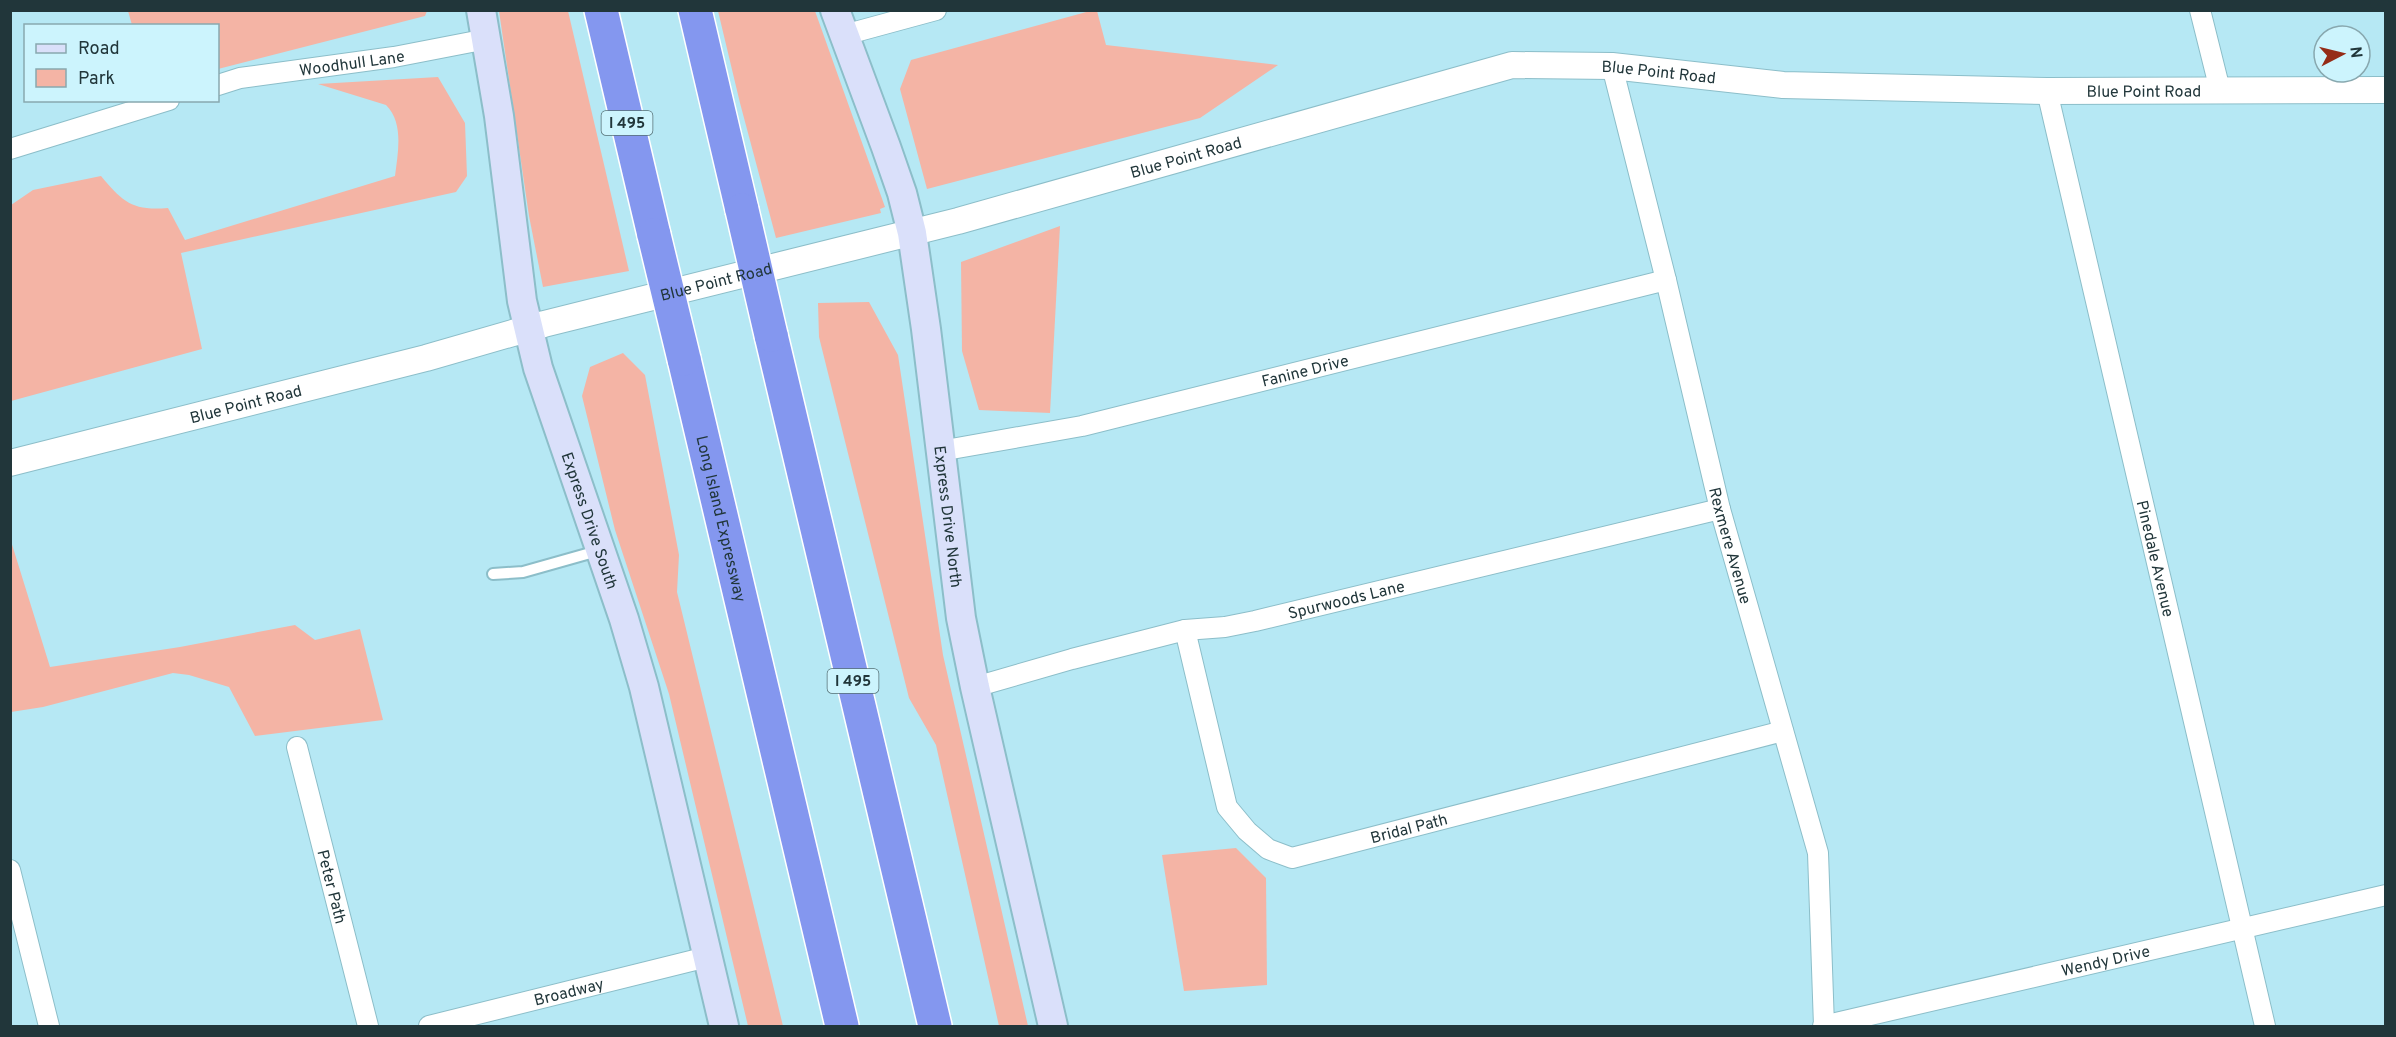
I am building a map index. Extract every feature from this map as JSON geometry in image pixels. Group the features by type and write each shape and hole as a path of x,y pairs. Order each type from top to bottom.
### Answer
{"highway":[{"name":"Long Island Expressway","path":"601,10 842,1026"},
{"name":"I 495","path":"695,10 935,1026"}],"main road":[{"name":"Express Drive South","path":"481,10 511,204 520,288 528,328 538,368 601,549 644,687 724,1026"},
{"name":"Express Drive North","path":"839,23 902,193 912,234 920,281 961,618 1053,1026"}],"street":[{"path":"839,23 936,10"},
{"path":"2200,10 2220,90"},
{"name":"Woodhull Lane","path":"219,85 240,78 394,57 487,39"},
{"name":"Blue Point Road","path":"10,463 426,358 528,328 912,234 1512,65 1612,66 1783,85 2046,91 2385,92"},
{"name":"Rexmere Avenue","path":"1612,66 1666,279 1720,509 1818,853 1824,1026"},
{"name":"Pinedale Avenue","path":"2046,91 2265,1026"},
{"path":"10,149 163,102"},
{"name":"Fanine Drive","path":"940,451 1036,436 1082,426 1666,279"},
{"name":"Spurwoods Lane","path":"975,687 1185,630 1225,627 1255,621 1720,509"},
{"name":"Bridal Path","path":"1185,630 1227,807 1246,831 1268,849 1292,858 1783,732"},
{"name":"Peter Path","path":"297,747 368,1026"},
{"path":"10,870 50,1026"},
{"name":"Wendy Drive","path":"1824,1026 2385,895"},
{"name":"Broadway","path":"429,1026 708,957"}],"lane":[{"path":"493,574 523,572 601,549"}],"green space":[{"path":"128,10 427,11 425,16 219,69 219,24 132,24"},
{"path":"499,11 568,11 629,271 543,287 529,216"},
{"path":"718,11 815,11 885,207 880,209 881,213 776,238"},
{"path":"1097,11 1106,45 1278,65 1200,118 927,189 900,89 911,60"},
{"path":"438,77 465,123 467,176 456,192 181,253 202,349 11,401 11,205 33,190 101,176 129,203 145,208 168,208 185,240 395,176 398,129 392,112 386,105 318,84"},
{"path":"1060,226 1050,413 979,410 962,351 961,262"},
{"path":"869,302 898,355 943,655 1028,1026 999,1026 936,745 909,698 819,337 818,303"},
{"path":"623,353 645,375 679,555 677,592 783,1026 748,1026 669,694 615,530 582,396 590,367"},
{"path":"10,538 50,667 180,647 295,625 315,640 360,629 383,720 255,736 229,687 189,675 173,673 43,707 11,712"},
{"path":"1236,848 1266,878 1267,985 1184,991 1162,855"}]}
